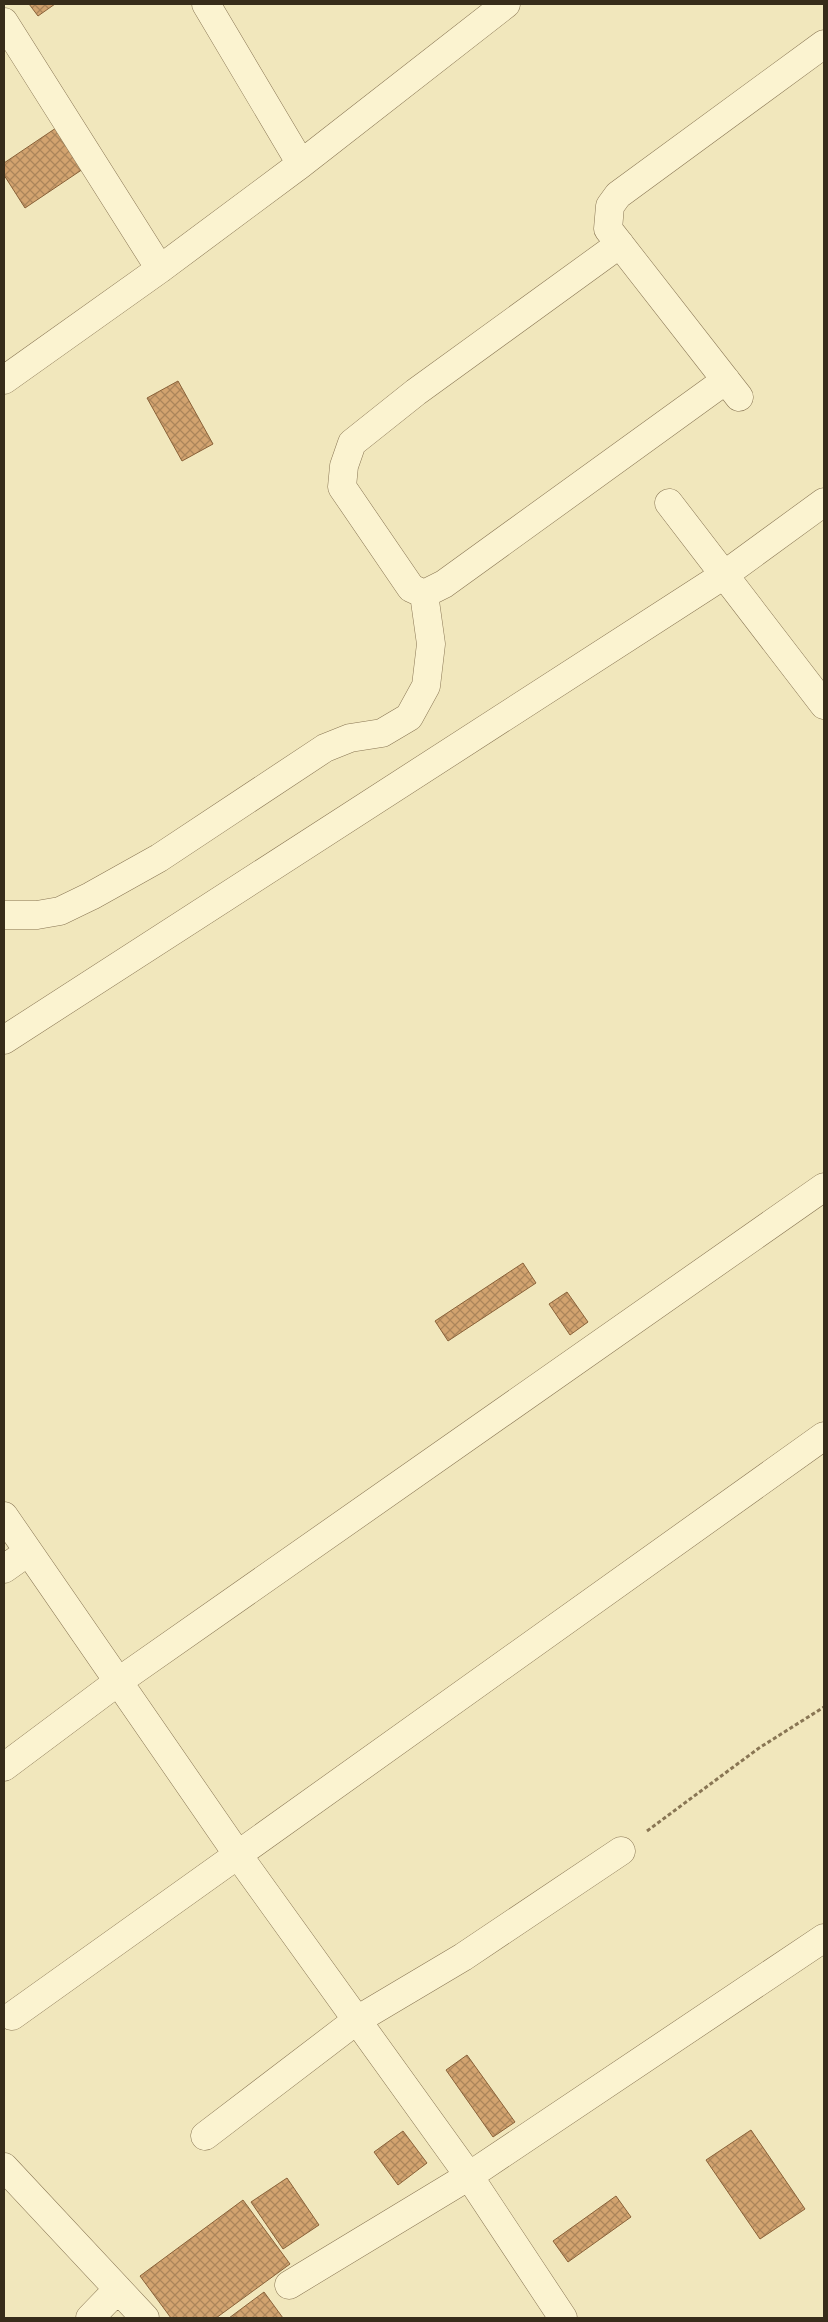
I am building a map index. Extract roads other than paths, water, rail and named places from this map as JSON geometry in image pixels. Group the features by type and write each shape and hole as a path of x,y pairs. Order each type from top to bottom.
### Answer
{"street":[{"path":"206,4 301,164"},
{"path":"4,380 160,269 301,164 506,4"},
{"path":"4,22 160,269"},
{"path":"424,594 444,584 732,388 608,229 610,206 618,195 824,44"},
{"path":"424,594 411,588 342,487 344,466 352,443 416,392 620,244"},
{"path":"4,1040 724,575 824,502"},
{"path":"669,503 824,704"},
{"path":"4,915 37,915 60,911 91,896 159,858 326,748 350,738 382,733 409,716 426,686 430,644 424,594"},
{"path":"4,1767 119,1681 824,1187"},
{"path":"12,2016 824,1436"},
{"path":"4,1516 238,1856 468,2176 551,2314"},
{"path":"4,1569 28,1552"},
{"path":"205,2136 357,2020 463,1957 621,1851"},
{"path":"289,2285 468,2176 824,1938"},
{"path":"4,2167 145,2318"},
{"path":"90,2318 118,2289"}]}
